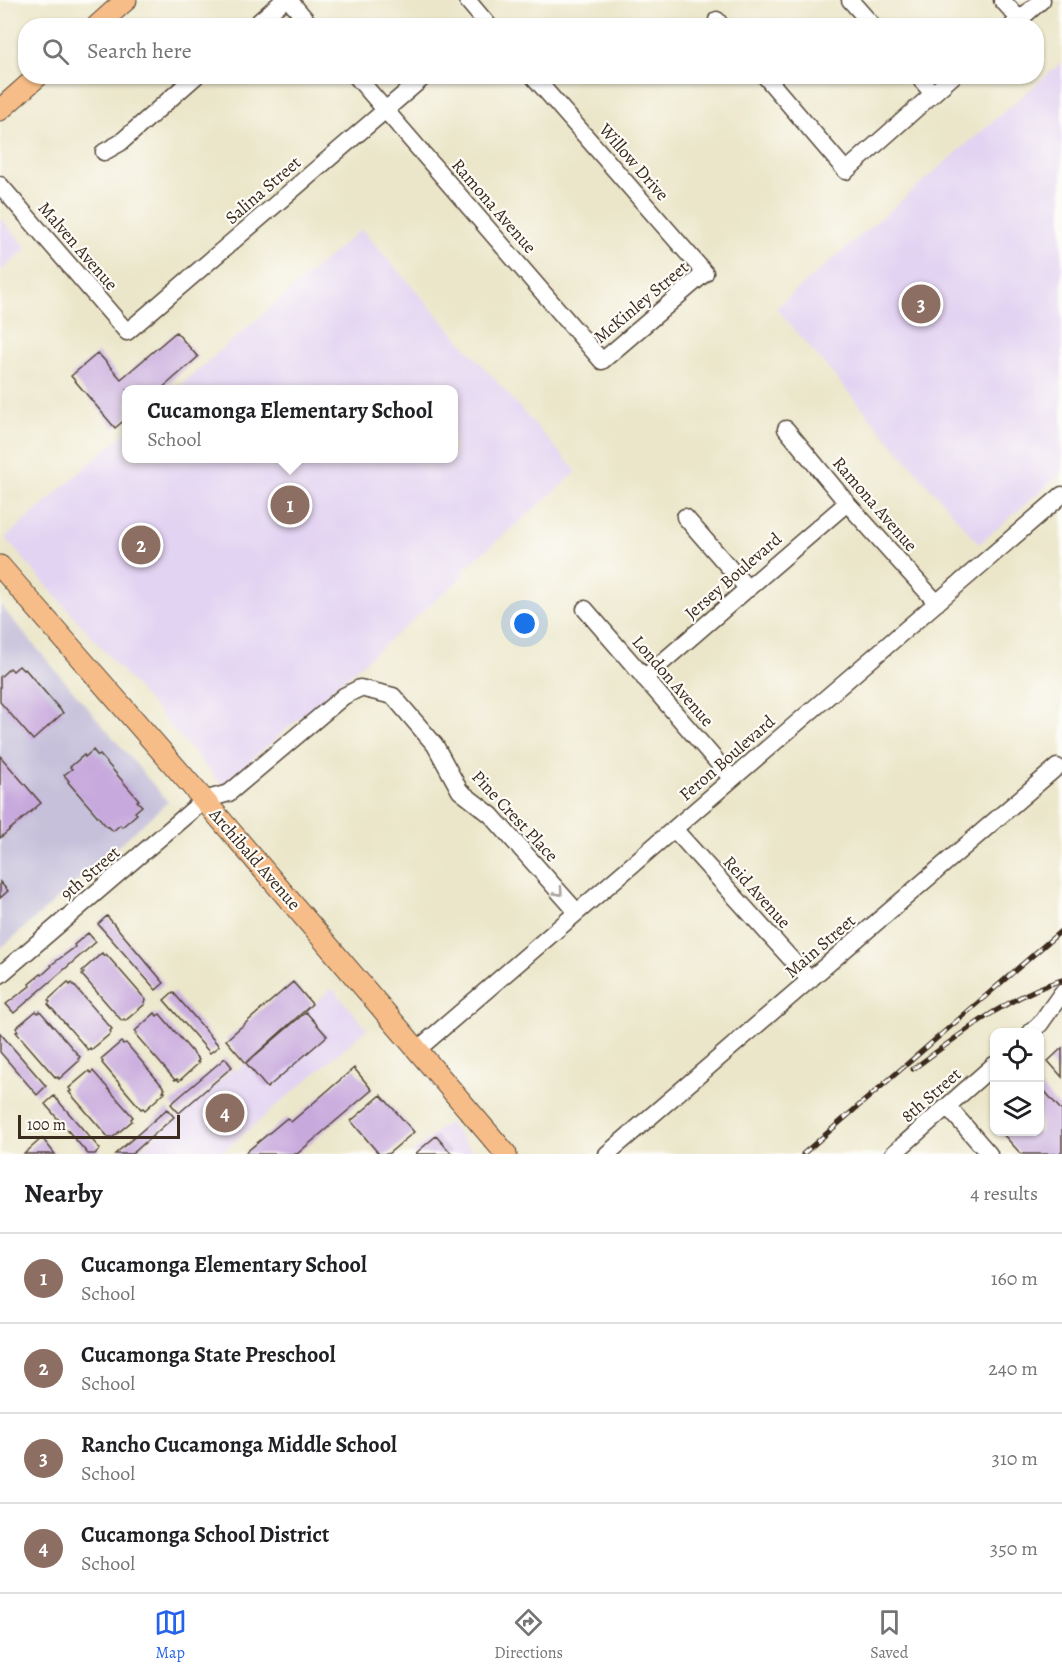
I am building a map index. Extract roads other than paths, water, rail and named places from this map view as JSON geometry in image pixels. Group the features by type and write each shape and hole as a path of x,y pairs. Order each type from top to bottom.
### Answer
{"main road":[{"path":"106,18 126,0"},
{"path":"0,110 29,84"},
{"name":"Archibald Avenue","path":"0,566 204,800 506,1154"}],"street":[{"path":"263,18 284,0"},
{"path":"289,0 304,18"},
{"path":"467,0 481,18"},
{"path":"850,0 866,18"},
{"path":"1002,0 1013,18"},
{"path":"1021,18 1042,0"},
{"path":"104,152 120,142 187,84"},
{"name":"Ramona Avenue","path":"363,84 602,361"},
{"name":"Salina Street","path":"127,332 415,84"},
{"name":"Willow Drive","path":"540,84 705,273"},
{"path":"772,84 846,171 944,84"},
{"path":"925,84 933,94"},
{"name":"Malven Avenue","path":"0,185 127,332"},
{"name":"McKinley Street","path":"602,361 705,273"},
{"name":"Ramona Avenue","path":"786,429 847,503 937,603"},
{"name":"Feron Boulevard","path":"417,1050 1062,495"},
{"name":"Jersey Boulevard","path":"644,678 847,503"},
{"path":"685,517 748,589"},
{"name":"London Avenue","path":"585,609 732,779"},
{"name":"Pine Crest Place","path":"204,800 229,793 344,696 360,688 393,696 435,745 460,791 491,815 577,912"},
{"name":"Main Street","path":"607,1154 1057,767"},
{"name":"9th Street","path":"0,975 204,800"},
{"name":"Reid Avenue","path":"674,829 810,980"},
{"path":"1035,1028 1062,993"},
{"name":"8th Street","path":"893,1154 990,1069"},
{"path":"948,1107 989,1154"}],"railway":[{"path":"803,1154 1062,930"},
{"path":"913,1069 966,1030 1003,1007 1041,987 1062,980"}],"place":[{"name":"Rancho Cucamonga Middle School","path":"921,304"},
{"name":"Cucamonga Elementary School","path":"290,505"},
{"name":"Cucamonga State Preschool","path":"141,545"},
{"name":"Cucamonga School District","path":"225,1113"}]}
